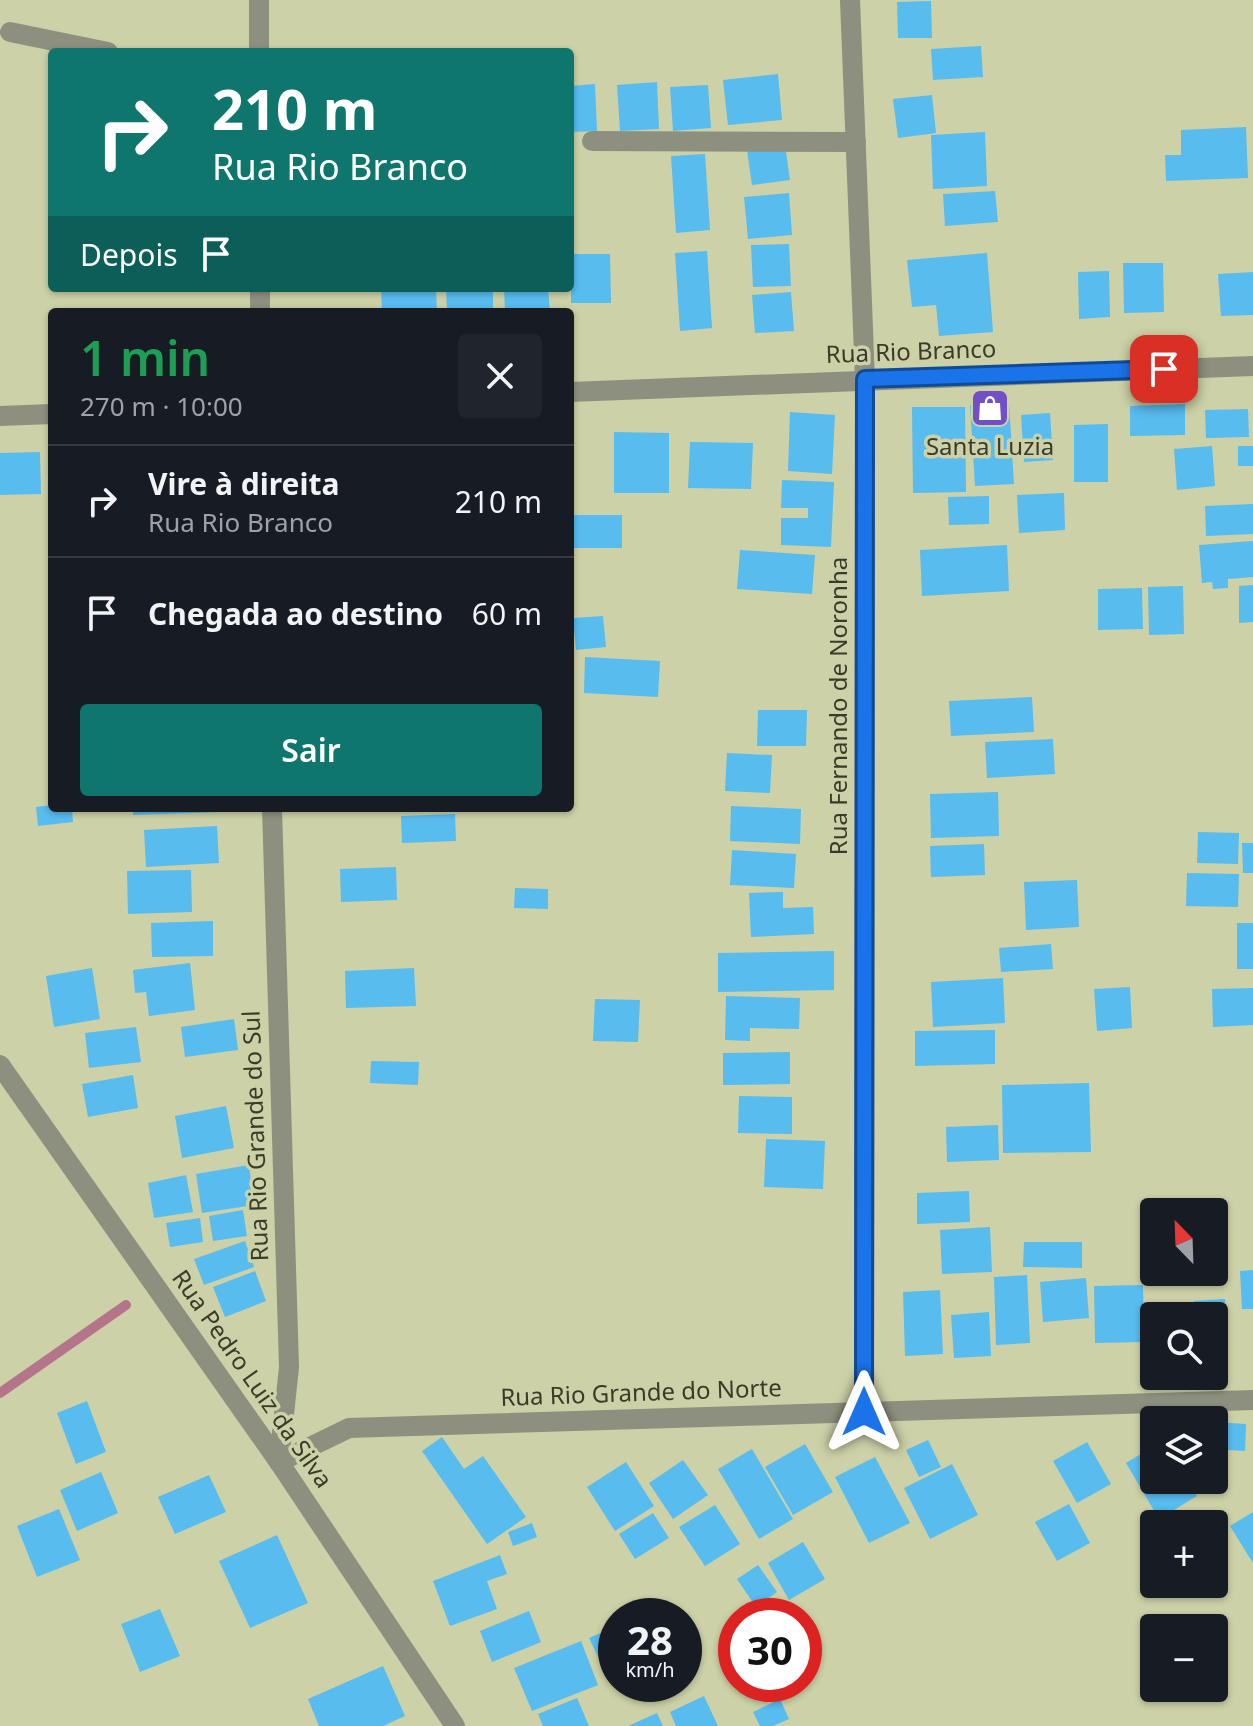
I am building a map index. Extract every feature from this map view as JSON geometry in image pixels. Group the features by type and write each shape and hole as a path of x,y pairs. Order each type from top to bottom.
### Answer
{"street":[{"path":"259,0 259,48"},
{"name":"Rua Fernando de Noronha","path":"850,0 865,379 864,1412"},
{"path":"10,32 88,48"},
{"path":"592,141 856,142"},
{"name":"Rua Rio Branco","path":"574,392 1253,366"},
{"path":"0,416 48,414"},
{"name":"Rua Rio Grande do Sul","path":"272,812 289,1367 279,1462"},
{"name":"Rua Pedro Luiz da Silva","path":"0,1065 279,1462 455,1726"},
{"name":"Rua Rio Grande do Norte","path":"279,1462 349,1428 1253,1400"}],"building":[{"path":"931,1 932,38 898,38 897,2"},
{"path":"981,46 983,77 933,80 931,49"},
{"path":"778,74 782,120 728,125 723,80"},
{"path":"657,82 659,129 620,131 617,85"},
{"path":"595,84 597,131 574,132 574,86"},
{"path":"708,85 711,128 673,131 670,87"},
{"path":"932,95 936,133 898,138 893,99"},
{"path":"1246,127 1248,178 1166,181 1165,155 1181,155 1181,130"},
{"path":"985,132 987,186 933,189 931,135"},
{"path":"785,145 790,180 752,185 747,150"},
{"path":"705,154 710,230 676,233 671,156"},
{"path":"995,191 998,222 945,226 943,194"},
{"path":"789,193 792,235 748,239 744,197"},
{"path":"789,244 791,286 753,287 751,245"},
{"path":"707,251 712,328 680,331 675,253"},
{"path":"987,253 993,332 939,336 936,305 912,307 907,260"},
{"path":"574,254 610,254 611,303 571,303"},
{"path":"1123,263 1163,263 1164,312 1124,313"},
{"path":"1109,271 1110,317 1079,319 1078,272"},
{"path":"1253,272 1253,315 1221,316 1218,274"},
{"path":"381,292 436,292 437,308 382,308"},
{"path":"446,292 493,292 493,308 447,308"},
{"path":"504,292 548,292 550,308 505,308"},
{"path":"791,292 794,331 755,333 752,295"},
{"path":"1009,403 1014,484 975,486 970,405"},
{"path":"1185,404 1185,435 1130,436 1130,406"},
{"path":"912,407 965,407 966,492 913,493"},
{"path":"1248,409 1249,437 1206,438 1205,410"},
{"path":"790,412 835,415 832,474 788,471"},
{"path":"1050,413 1053,460 1024,462 1021,415"},
{"path":"1108,424 1108,482 1074,482 1074,425"},
{"path":"614,432 669,433 669,493 614,493"},
{"path":"690,442 753,443 751,489 688,488"},
{"path":"1212,446 1215,486 1177,490 1174,449"},
{"path":"1238,446 1253,446 1253,466 1238,466"},
{"path":"40,452 41,494 0,495 0,453"},
{"path":"782,480 834,482 831,547 781,545 781,518 808,518 808,508 781,508"},
{"path":"1064,493 1065,530 1019,533 1017,495"},
{"path":"989,496 989,524 949,525 948,497"},
{"path":"1253,504 1253,534 1206,536 1205,506"},
{"path":"574,515 622,515 622,548 574,548"},
{"path":"1253,541 1253,577 1228,579 1228,588 1213,589 1212,582 1202,583 1199,545"},
{"path":"1007,545 1009,591 922,596 920,550"},
{"path":"740,550 815,555 812,594 737,589"},
{"path":"1253,585 1253,622 1239,623 1239,586"},
{"path":"1183,586 1184,634 1149,635 1148,587"},
{"path":"1142,588 1143,629 1098,630 1098,589"},
{"path":"603,616 606,647 576,650 574,618"},
{"path":"585,657 660,661 658,697 584,693"},
{"path":"1032,697 1034,732 951,736 949,701"},
{"path":"758,710 807,710 806,746 757,746"},
{"path":"1053,739 1055,774 987,778 985,742"},
{"path":"727,753 772,755 770,793 725,791"},
{"path":"998,792 999,836 931,838 930,794"},
{"path":"48,806 48,812 72,812 73,822 38,826 36,807"},
{"path":"731,806 801,809 800,844 730,841"},
{"path":"133,812 221,812 133,815"},
{"path":"455,814 456,841 402,843 401,816"},
{"path":"217,826 219,863 146,867 144,830"},
{"path":"1198,832 1239,833 1238,864 1197,863"},
{"path":"1242,843 1253,843 1253,873 1243,873"},
{"path":"984,844 985,875 931,877 930,846"},
{"path":"732,850 796,854 794,888 730,885"},
{"path":"396,867 397,900 341,902 340,869"},
{"path":"191,870 192,912 128,914 127,871"},
{"path":"1187,873 1239,874 1238,907 1186,906"},
{"path":"1077,880 1079,927 1026,930 1024,882"},
{"path":"515,888 548,889 548,909 514,908"},
{"path":"783,892 783,908 813,907 814,934 751,937 749,893"},
{"path":"213,921 213,956 152,957 151,923"},
{"path":"1237,923 1253,923 1253,969 1237,969"},
{"path":"1051,944 1053,969 1001,972 999,948"},
{"path":"834,951 834,990 718,992 718,953"},
{"path":"190,963 195,1010 149,1016 146,992 135,993 133,970"},
{"path":"92,968 100,1019 54,1027 46,976"},
{"path":"414,968 416,1006 346,1008 345,971"},
{"path":"1003,978 1005,1023 933,1027 931,982"},
{"path":"1130,987 1132,1028 1097,1031 1094,989"},
{"path":"1253,988 1253,1025 1213,1027 1212,989"},
{"path":"726,996 800,998 799,1029 750,1028 750,1041 725,1040"},
{"path":"595,999 640,1000 638,1042 593,1041"},
{"path":"234,1019 238,1050 185,1057 181,1027"},
{"path":"136,1027 141,1062 89,1068 85,1033"},
{"path":"995,1030 995,1064 915,1066 915,1031"},
{"path":"790,1052 790,1084 723,1085 723,1053"},
{"path":"371,1061 419,1062 418,1085 370,1083"},
{"path":"133,1075 138,1108 88,1117 82,1084"},
{"path":"1089,1083 1091,1152 1003,1153 1002,1085"},
{"path":"739,1096 792,1097 792,1134 738,1133"},
{"path":"226,1106 234,1148 182,1158 175,1116"},
{"path":"998,1125 999,1160 947,1162 946,1127"},
{"path":"766,1139 825,1141 823,1189 764,1187"},
{"path":"249,1165 254,1205 202,1213 196,1174"},
{"path":"186,1175 193,1212 154,1218 148,1183"},
{"path":"969,1191 970,1222 917,1224 917,1193"},
{"path":"243,1210 247,1236 213,1241 209,1216"},
{"path":"200,1218 203,1242 170,1247 166,1223"},
{"path":"990,1227 992,1272 942,1274 940,1230"},
{"path":"245,1241 254,1267 204,1285 194,1259"},
{"path":"1024,1242 1082,1242 1082,1268 1023,1267"},
{"path":"1253,1270 1253,1309 1242,1309 1240,1271"},
{"path":"255,1271 266,1301 225,1317 213,1287"},
{"path":"1027,1275 1030,1343 996,1345 994,1277"},
{"path":"1086,1278 1089,1318 1043,1322 1040,1282"},
{"path":"1094,1286 1143,1286 1140,1342 1095,1343"},
{"path":"940,1290 943,1354 905,1356 903,1292"},
{"path":"1225,1299 1225,1302 1194,1302"},
{"path":"989,1312 991,1356 954,1358 951,1315"},
{"path":"87,1401 106,1452 76,1464 57,1413"},
{"path":"1228,1423 1246,1424 1245,1451 1228,1450"},
{"path":"442,1437 464,1469 483,1456 526,1517 487,1544 422,1451"},
{"path":"928,1440 941,1467 919,1477 906,1450"},
{"path":"1087,1442 1111,1484 1077,1503 1053,1461"},
{"path":"805,1444 833,1492 793,1515 765,1467"},
{"path":"752,1449 793,1519 759,1539 718,1469"},
{"path":"1140,1454 1140,1487 1126,1463"},
{"path":"875,1457 910,1523 869,1543 835,1477"},
{"path":"683,1460 708,1495 673,1519 649,1483"},
{"path":"626,1462 654,1506 615,1531 587,1487"},
{"path":"952,1464 978,1515 930,1539 904,1488"},
{"path":"101,1472 118,1513 77,1531 60,1490"},
{"path":"209,1475 226,1512 175,1534 158,1497"},
{"path":"1144,1494 1197,1496 1174,1510 1154,1510"},
{"path":"1069,1504 1090,1543 1057,1561 1035,1522"},
{"path":"715,1505 740,1544 705,1566 679,1527"},
{"path":"59,1509 80,1560 37,1577 17,1526"},
{"path":"1253,1512 1253,1563 1230,1526"},
{"path":"653,1513 669,1538 635,1559 619,1534"},
{"path":"532,1523 537,1537 513,1546 508,1532"},
{"path":"277,1535 308,1603 250,1628 219,1561"},
{"path":"803,1542 825,1579 788,1598 768,1563"},
{"path":"500,1555 507,1574 487,1581 497,1609 450,1626 433,1581"},
{"path":"758,1565 777,1592 769,1598 750,1598 737,1579"},
{"path":"160,1609 180,1656 140,1672 121,1624"},
{"path":"529,1611 541,1642 492,1662 480,1631"},
{"path":"598,1634 598,1657 589,1638"},
{"path":"581,1641 598,1685 532,1711 514,1668"},
{"path":"383,1666 405,1716 383,1726 319,1726 308,1699"},
{"path":"702,1697 718,1726 676,1726 670,1712 691,1702 702,1702"},
{"path":"577,1698 589,1726 543,1726 538,1714"},
{"path":"774,1702 781,1702 789,1719 773,1726 760,1726 753,1712"},
{"path":"657,1713 663,1726 628,1726"}],"waterway":[{"path":"0,1393 126,1305"}],"place":[{"name":"Santa Luzia","path":"990,408"}],"route":[{"path":"864,1412 865,379 1164,369"}]}
